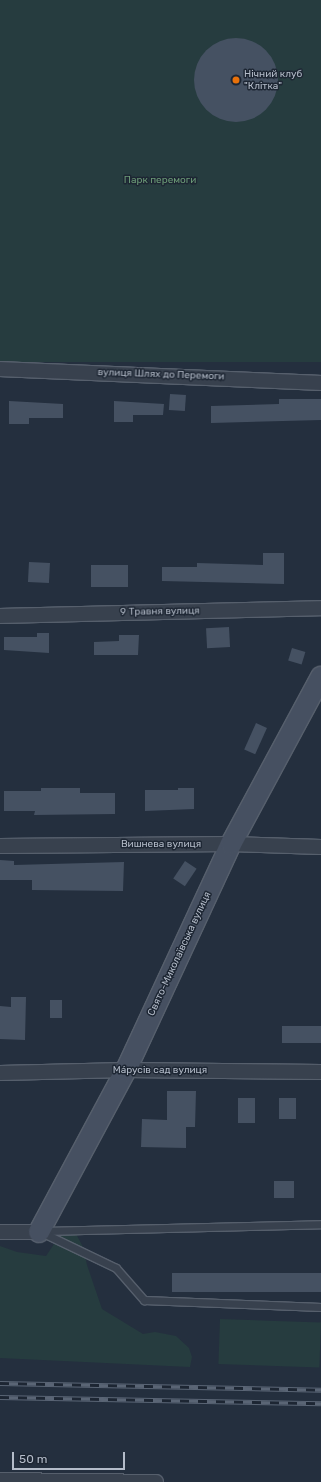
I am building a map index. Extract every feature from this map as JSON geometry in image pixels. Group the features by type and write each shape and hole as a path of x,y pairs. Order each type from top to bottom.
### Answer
{"street":[{"name":"вулиця Шлях до Перемоги","path":"0,369 321,383"},
{"name":"9 Травня вулиця","path":"0,616 321,608"},
{"name":"Свято-Миколаївська вулиця","path":"39,1232 126,1070 232,844 321,678"},
{"name":"Вишнева вулиця","path":"0,846 232,844 321,847"},
{"name":"Мáрусів сад вулиця","path":"0,1073 126,1070 321,1072"},
{"path":"0,1232 39,1232"},
{"path":"2,1481 156,1482"}],"lane":[{"path":"39,1232 321,1224"},
{"path":"39,1232 116,1268 144,1300 321,1307"}],"green space":[{"name":"Парк перемоги","path":"0,0 321,0 321,362 0,362"},
{"path":"66,1226 74,1230 83,1247 87,1265 102,1309 143,1334 155,1332 176,1336 189,1348 192,1357 190,1367 0,1358 0,1246 17,1252 46,1256"},
{"path":"220,1319 321,1323 319,1367 218,1364"}],"building":[{"name":"Нічний клуб \"Клітка\"","path":"236,38 244,39 259,45 271,57 277,72 277,88 271,103 259,115 244,121 236,122 228,121 213,115 201,103 195,88 194,80 195,72 201,57 213,45 228,39"},
{"path":"170,394 186,395 185,411 169,410"},
{"path":"279,399 321,399 321,420 211,423 211,406 279,404"},
{"path":"9,401 63,404 63,418 29,418 29,424 9,424"},
{"path":"114,401 164,404 163,415 133,415 133,422 114,422"},
{"path":"263,553 284,553 284,584 162,581 162,567 197,567 197,563 263,565"},
{"path":"29,562 50,563 49,583 28,582"},
{"path":"91,565 128,565 128,587 91,587"},
{"path":"229,627 230,647 207,648 206,628"},
{"path":"37,633 49,633 49,653 4,650 4,637 37,637"},
{"path":"119,635 139,635 138,655 94,655 94,642 119,641"},
{"path":"292,648 305,652 302,665 288,660"},
{"path":"256,723 267,728 255,754 244,749"},
{"path":"41,788 80,788 80,793 115,793 115,814 34,815 35,811 4,811 4,791 41,791"},
{"path":"178,788 194,788 194,809 145,811 145,790 178,790"},
{"path":"0,860 14,861 14,865 124,862 123,891 32,890 32,880 0,880"},
{"path":"185,861 197,869 185,886 173,878"},
{"path":"11,997 26,997 25,1040 0,1039 0,1006 11,1007"},
{"path":"50,1000 62,1000 62,1018 50,1018"},
{"path":"282,1026 321,1026 321,1043 282,1043"},
{"path":"167,1091 196,1091 195,1127 186,1127 186,1148 141,1147 142,1119 167,1120"},
{"path":"238,1098 255,1098 255,1123 238,1123"},
{"path":"279,1098 296,1098 296,1119 279,1119"},
{"path":"274,1181 294,1181 294,1198 274,1198"},
{"path":"172,1273 321,1273 321,1292 172,1292"}],"railway":[{"path":"0,1383 321,1390"},
{"path":"0,1397 321,1403"}],"place":[{"name":"Нічний клуб \"Клітка\"","path":"236,80"}]}
